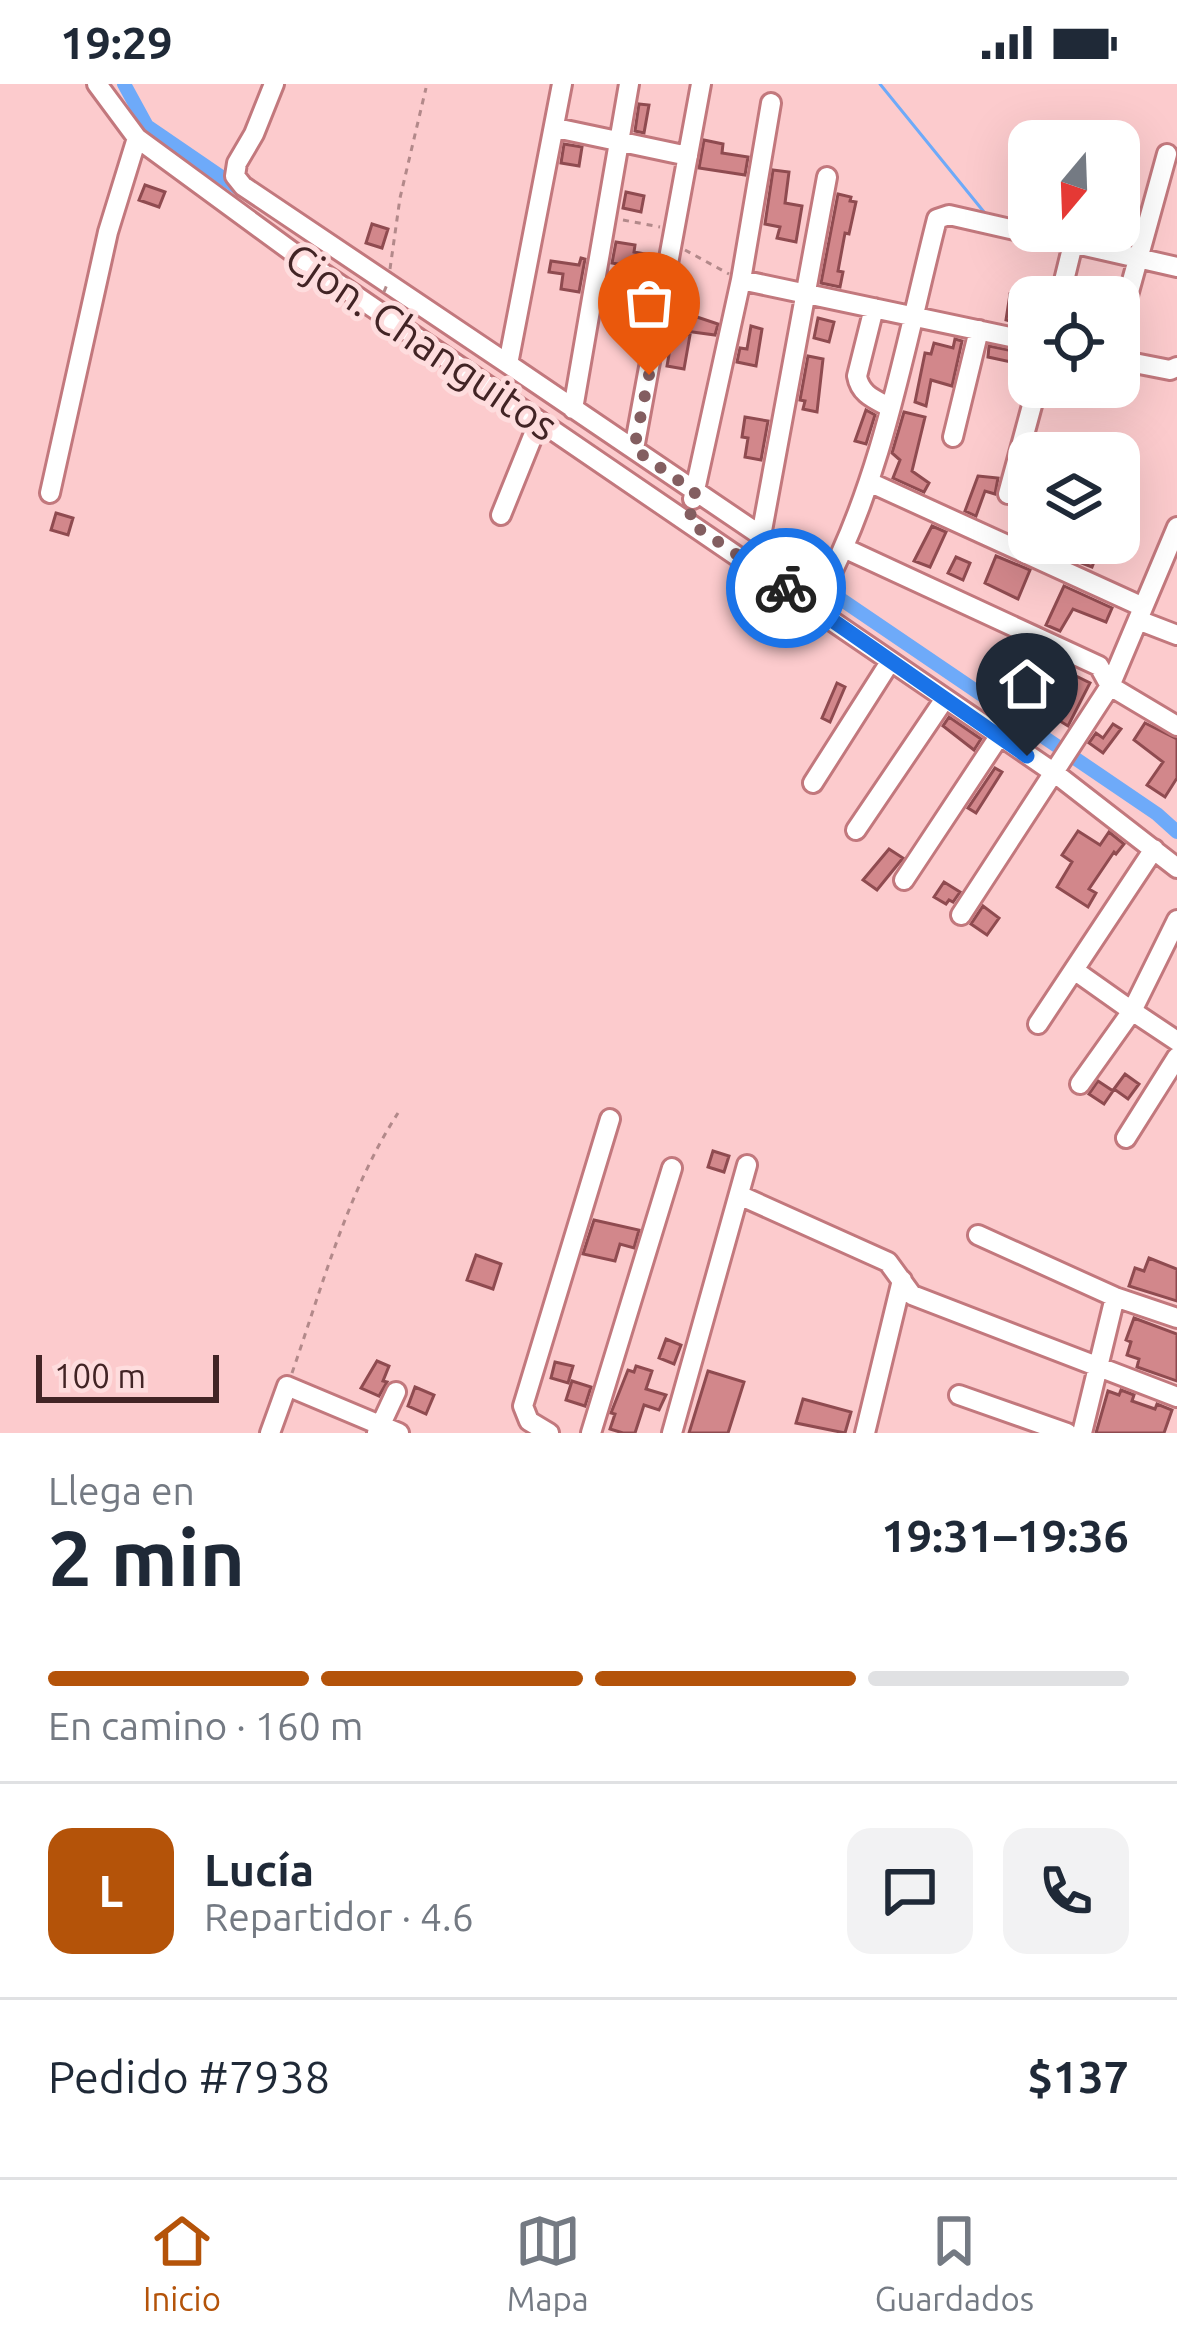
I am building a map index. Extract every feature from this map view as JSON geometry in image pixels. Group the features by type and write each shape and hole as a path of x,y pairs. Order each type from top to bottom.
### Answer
{"street":[{"name":"Cjon. Changuitos","path":"97,84 137,138 302,259 539,421 692,506 821,593 890,662 998,738 1059,769 1177,868"},
{"path":"274,84 237,163 236,176 243,186 634,449 692,506 760,536 821,593 869,482 937,219 950,215 1008,229"},
{"path":"508,364 562,84"},
{"path":"573,409 629,84"},
{"path":"634,449 701,84"},
{"path":"692,506 741,280 771,104"},
{"path":"556,128 688,156"},
{"path":"50,493 108,232 137,138"},
{"path":"1133,276 1166,154"},
{"path":"760,536 827,177"},
{"path":"1108,252 1177,267"},
{"path":"741,280 1008,336"},
{"path":"874,308 857,376 867,395 889,407"},
{"path":"952,437 979,330"},
{"path":"1140,364 1177,367"},
{"path":"501,515 539,421"},
{"path":"869,482 1177,635"},
{"path":"961,915 1110,686 1140,613 1172,555 1177,527"},
{"path":"844,548 1099,666 1110,686 1177,726"},
{"path":"813,783 890,662"},
{"path":"856,830 944,700"},
{"path":"904,880 998,738"},
{"path":"1038,1024 1154,849"},
{"path":"1080,1084 1132,1011 1177,920"},
{"path":"1074,970 1177,1041"},
{"path":"1126,1138 1177,1057"},
{"path":"549,1433 529,1421 523,1406 610,1119"},
{"path":"672,1433 747,1165"},
{"path":"591,1433 672,1168"},
{"path":"740,1196 888,1262 912,1295 1177,1397"},
{"path":"978,1235 1115,1297 1177,1318"},
{"path":"865,1433 902,1280"},
{"path":"1082,1433 1115,1297"},
{"path":"269,1433 287,1386 385,1431 396,1392"},
{"path":"959,1395 1067,1433"}],"path":[{"path":"384,292 426,88"},
{"path":"287,1386 351,1212 398,1112"}],"building":[{"path":"639,104 649,105 644,133 635,131"},
{"path":"704,140 723,144 722,153 748,157 745,175 699,168"},
{"path":"564,144 582,147 579,166 561,163"},
{"path":"773,170 789,172 785,203 802,206 796,242 777,238 780,227 765,224"},
{"path":"145,185 165,192 159,207 139,200"},
{"path":"626,192 644,196 641,212 623,208"},
{"path":"838,194 856,202 849,234 845,233 840,287 821,283"},
{"path":"372,224 388,229 382,248 366,243"},
{"path":"616,242 656,256 653,270 612,263"},
{"path":"585,259 579,292 561,289 563,274 549,272 551,261 579,265"},
{"path":"617,288 637,292 635,305 615,302"},
{"path":"688,314 718,324 715,335 685,331"},
{"path":"818,318 834,322 829,342 814,338"},
{"path":"751,326 762,329 756,366 737,362 740,348 747,349"},
{"path":"673,332 690,335 684,369 667,366"},
{"path":"955,339 962,341 952,386 931,380 926,406 915,402 925,353 931,354 934,343 953,348"},
{"path":"989,346 1008,350 1008,361 988,357"},
{"path":"808,356 823,359 817,412 803,409 805,401 800,400"},
{"path":"866,410 875,415 866,444 855,441"},
{"path":"904,412 925,417 912,471 929,483 924,492 893,478 900,460 892,453"},
{"path":"745,417 768,421 761,460 745,457"},
{"path":"978,476 998,478 995,494 985,491 976,516 965,511"},
{"path":"56,513 73,518 68,535 51,530"},
{"path":"932,526 946,532 930,567 914,561"},
{"path":"996,556 1030,570 1018,599 985,583"},
{"path":"956,557 970,563 963,580 948,573"},
{"path":"1064,586 1112,608 1106,622 1073,609 1060,631 1046,625"},
{"path":"1076,676 1090,683 1068,726 1032,704 1037,694 1060,705"},
{"path":"837,683 845,687 830,722 822,718"},
{"path":"949,717 981,739 974,750 943,726"},
{"path":"1145,723 1177,739 1177,778 1165,797 1147,785 1163,762 1134,740"},
{"path":"1113,724 1121,729 1103,753 1089,743 1096,733 1103,738"},
{"path":"995,768 1002,772 976,813 968,808"},
{"path":"1078,831 1100,845 1109,832 1124,844 1089,889 1096,893 1088,907 1057,887 1072,862 1062,855"},
{"path":"889,849 903,858 877,890 863,880"},
{"path":"944,882 960,892 946,904 934,897"},
{"path":"983,906 999,918 987,935 971,924"},
{"path":"1125,1074 1139,1084 1128,1099 1114,1089"},
{"path":"1098,1081 1113,1091 1104,1104 1089,1094"},
{"path":"713,1151 729,1156 724,1172 708,1167"},
{"path":"594,1220 639,1230 634,1248 620,1244 615,1261 583,1254"},
{"path":"476,1255 501,1264 493,1289 467,1280"},
{"path":"1149,1258 1177,1269 1177,1301 1129,1286 1135,1268 1144,1271"},
{"path":"1134,1318 1177,1334 1177,1381 1137,1367 1139,1359 1127,1355 1131,1342 1126,1340"},
{"path":"666,1339 681,1345 674,1364 659,1358"},
{"path":"377,1361 389,1366 379,1396 361,1388"},
{"path":"555,1362 573,1366 568,1383 551,1378"},
{"path":"636,1366 652,1371 646,1389 666,1395 659,1410 644,1405 635,1433 623,1433 610,1429 615,1414 611,1413 628,1370 634,1372"},
{"path":"708,1371 744,1382 728,1433 689,1433"},
{"path":"572,1381 591,1387 585,1406 566,1400"},
{"path":"415,1387 434,1395 426,1414 408,1406"},
{"path":"1121,1390 1134,1395 1132,1401 1172,1410 1164,1433 1096,1433 1108,1391 1119,1395"},
{"path":"803,1399 851,1412 845,1433 796,1423"}],"waterway":[{"path":"124,84 147,126 242,191"},
{"path":"880,84 984,212"},
{"path":"820,585 1177,832"}],"way so far":[{"path":"649,375 634,449 695,492 689,522 786,588"}],"route":[{"path":"786,588 1027,756"}]}
